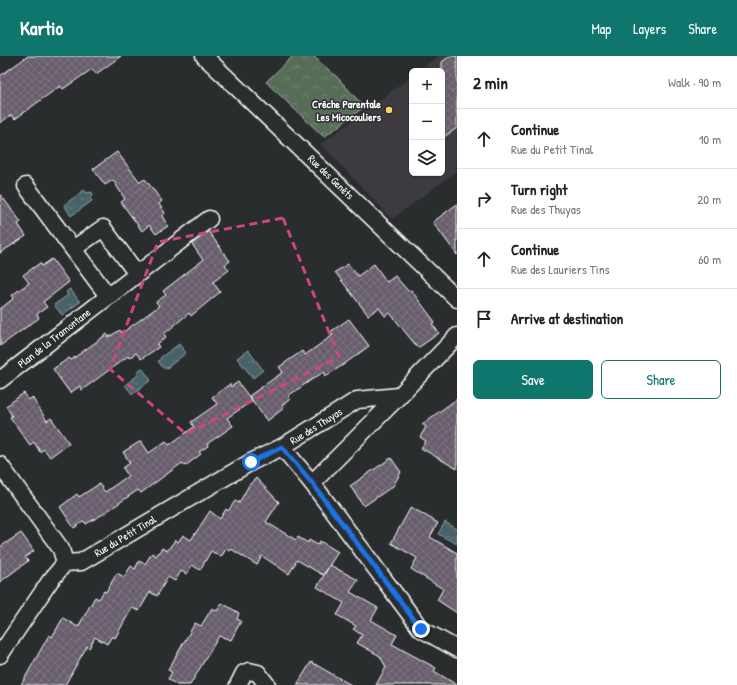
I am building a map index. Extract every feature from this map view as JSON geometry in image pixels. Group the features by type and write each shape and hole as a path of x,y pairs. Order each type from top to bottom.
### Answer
{"street":[{"name":"Rue des Genêts","path":"204,56 457,299"},
{"path":"26,186 108,296"},
{"name":"Plan de la Tramontane","path":"0,380 209,219"},
{"path":"73,249 103,228 137,274"},
{"path":"312,483 457,336"},
{"name":"Rue des Thuyas","path":"399,396 357,400 282,447 312,483 421,629 457,649"},
{"name":"Rue du Petit Tinal","path":"65,563 81,562 251,462 282,447"},
{"path":"0,465 61,549 65,563 50,581 0,655"},
{"path":"238,685 244,673 249,671 258,673 267,685"}],"highlighted area":[{"path":"283,218 339,357 186,434 110,369 158,242"}],"shaded area":[{"name":"Crêche Parentale Les Micocouliers","path":"438,56 457,56 457,171 392,219 321,144 409,78 409,176 445,176 445,68 422,68"}],"green space":[{"path":"293,56 313,56 337,77 364,107 324,137 266,82"}],"water":[{"path":"84,190 87,193 92,192 93,195 90,198 92,201 71,216 64,205"},
{"path":"70,289 80,302 62,315 54,305 68,295 66,292"},
{"path":"179,344 186,353 167,368 163,368 158,361 161,359 160,358"},
{"path":"248,350 263,370 253,378 237,358"},
{"path":"142,368 151,380 132,394 125,385 138,375 138,371"},
{"path":"445,522 457,529 457,544 438,534"}],"building":[{"path":"28,56 121,56 96,74 92,69 63,89 60,86 15,119 11,115 0,123 0,76"},
{"path":"450,56 457,56 457,128 445,136 445,68 442,68 442,62"},
{"path":"117,152 140,182 145,179 162,201 159,204 165,213 162,216 168,226 156,234 149,225 142,231 121,202 125,199 113,180 105,185 93,169"},
{"path":"0,194 21,222 18,224 26,236 0,253"},
{"path":"457,204 457,255 433,222"},
{"path":"208,231 230,261 225,265 229,270 213,282 220,292 191,316 189,313 164,334 166,337 157,344 159,347 141,359 136,353 129,358 128,356 82,390 80,386 70,393 53,369 69,358 71,360 107,334 109,337 120,330 122,333 159,306 156,302 166,295 163,291 203,260 192,244"},
{"path":"52,259 69,282 43,302 47,307 37,314 39,318 0,346 0,309 14,298 12,295 29,283 23,275 40,263 42,266"},
{"path":"348,264 358,276 374,264 387,282 395,276 408,291 411,290 435,322 432,324 439,333 418,348 390,313 385,316 379,308 368,315 335,272"},
{"path":"349,319 369,346 326,376 324,372 288,396 291,399 282,405 284,408 267,421 249,396 283,372 279,367 302,351 305,355 333,335 330,332"},
{"path":"238,382 252,401 227,418 233,426 207,444 208,446 199,452 201,454 185,466 182,463 141,493 138,490 103,514 86,524 84,521 74,528 60,507 77,494 79,497 99,484 105,492 128,476 123,468 130,463 123,452 141,441 149,453 166,441 169,445 194,427 191,422 217,404 212,397 230,384 231,387"},
{"path":"24,393 29,400 32,397 47,421 51,418 69,443 50,457 44,449 40,452 34,442 30,445 10,417 12,416 6,406"},
{"path":"457,399 457,469 421,448 426,441 420,437 426,427 422,424"},
{"path":"391,458 401,472 393,486 364,506 350,486"},
{"path":"256,478 279,502 266,522 296,540 298,537 308,543 309,540 318,545 320,541 338,552 323,575 297,560 289,574 262,556 257,565 231,549 229,551 226,549 221,557 211,551 200,570 192,565 187,574 181,571 175,581 168,577 157,596 150,592 139,611 132,608 115,638 112,636 107,644 95,637 89,648 87,646 65,685 21,685 49,635 52,637 63,618 78,627 95,597 99,599 104,591 106,592 117,573 124,577 131,566 135,569 139,561 145,564 152,553 156,556 162,548 167,551 175,540 178,542 183,535 191,540 210,511 220,519 226,509 228,511 235,501 239,503 249,485"},
{"path":"411,507 438,523 430,537 457,553 457,613 437,600 443,589 411,569 417,558 391,543"},
{"path":"21,533 34,551 25,557 28,561 0,582 0,547"},
{"path":"330,565 358,580 350,592 378,608 371,620 397,635 392,644 436,668 434,671 457,685 376,685 386,667 380,656 357,643 362,635 353,629 356,626 337,615 344,603 317,587"},
{"path":"222,603 239,613 237,619 241,621 231,640 219,636 190,685 177,685 168,679 172,672 168,670 195,623 201,626 212,608 217,611"},
{"path":"311,662 351,685 297,685"}],"place":[{"name":"Crêche Parentale Les Micocouliers","path":"389,110"}],"route":[{"path":"251,462 282,447 312,483 421,629"}]}
